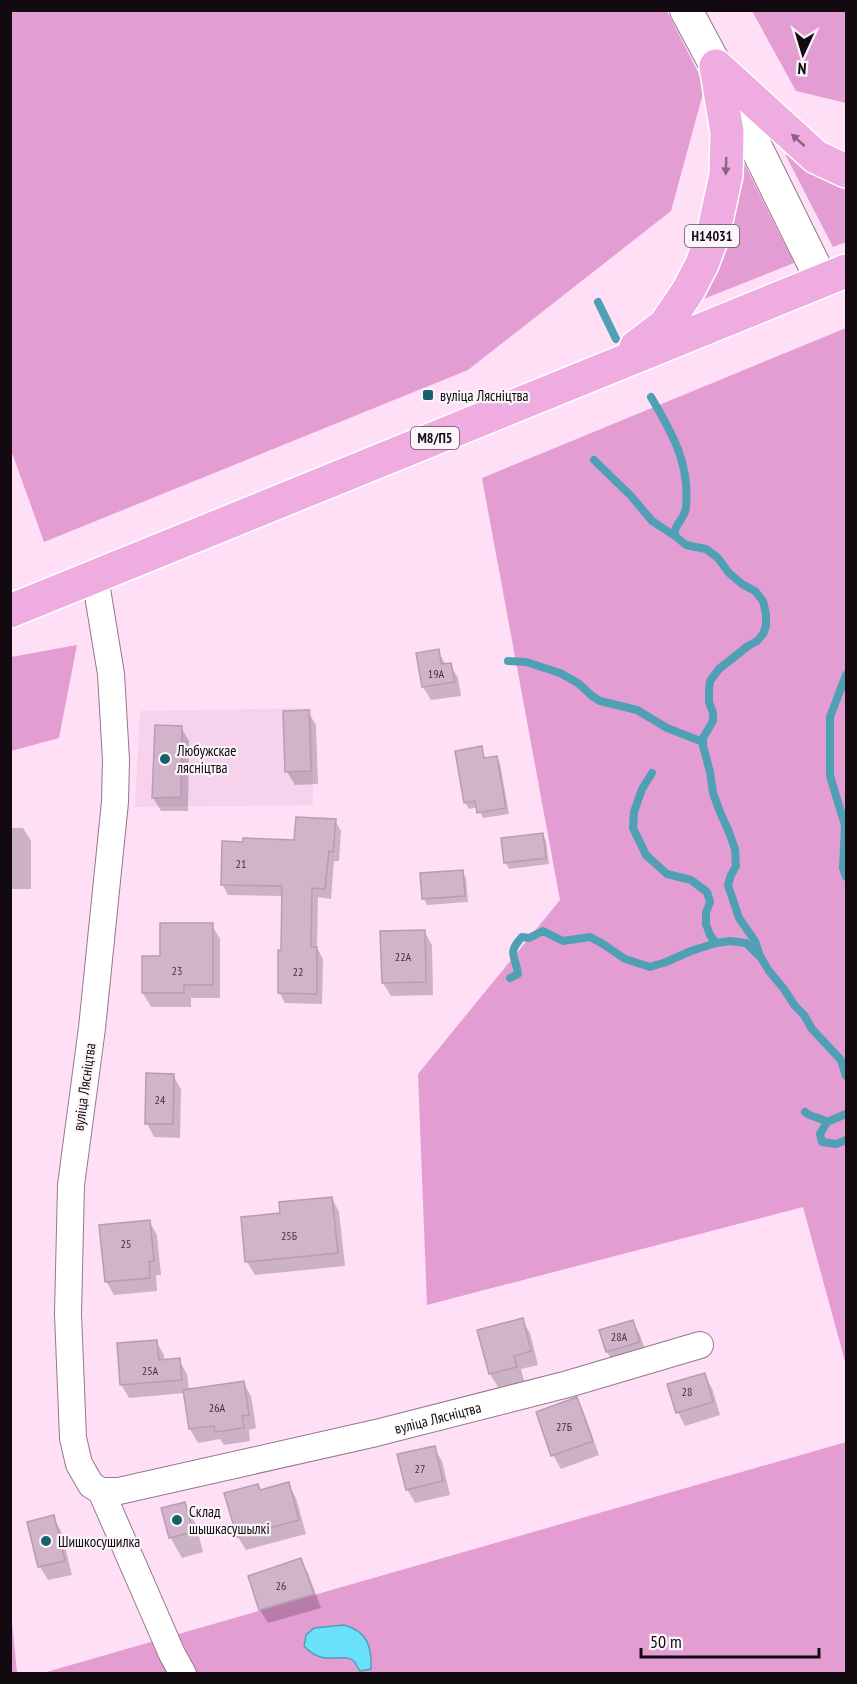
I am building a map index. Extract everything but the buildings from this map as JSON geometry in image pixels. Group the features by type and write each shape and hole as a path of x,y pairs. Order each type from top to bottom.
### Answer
{"main road":[{"name":"Н14031","path":"716,66 816,157 846,171"},
{"name":"Н14031","path":"608,368 664,325 688,291 713,235 726,175 727,132 716,66"},
{"name":"М8/П5","path":"10,611 834,276"}],"street":[{"name":"Н14031","path":"686,10 834,276"},
{"name":"вуліца Лясніцтва","path":"95,577 111,674 116,733 115,802 92,1028 71,1185 68,1314 74,1438 79,1464 91,1485 101,1491 119,1491 376,1433 568,1384 700,1345"},
{"name":"вуліца Лясніцтва","path":"101,1491 172,1654 183,1674"}],"shaded area":[{"path":"11,11 667,11 705,86 671,211 468,370 44,542 11,450"},
{"path":"752,11 846,11 846,103 796,91"},
{"path":"785,154 846,189 846,242 833,247"},
{"path":"741,157 794,263 701,300"},
{"path":"846,328 846,1365 803,1207 427,1305 418,1074 560,900 482,478"},
{"path":"77,645 59,738 11,751 11,657"},
{"name":"Любужскае лясніцтва","path":"312,708 313,805 135,807 140,711"},
{"path":"846,1442 846,1673 43,1673"},
{"path":"11,1612 17,1673 11,1673"}],"water":[{"path":"344,1625 363,1635 369,1647 371,1669 360,1671 355,1662 350,1659 319,1657 304,1646 306,1635 314,1628"}],"waterway":[{"path":"598,302 616,339"},
{"path":"651,397 678,449 685,476 686,507 676,528 675,536 686,545 706,549 718,558 729,573 755,591 763,601 766,614 763,634 719,669 710,681 709,702 713,721 703,738 703,746 713,793 735,849 736,866 728,885 739,918 755,941 760,956 769,971 804,1015 812,1029 841,1060 846,1076"},
{"path":"594,460 631,496 652,521 675,536"},
{"path":"508,661 526,662 560,673 578,683 600,701 637,710 667,728 703,742"},
{"path":"846,675 830,717 830,776 845,825 843,868 846,877"},
{"path":"652,773 642,789 634,812 633,828 646,855 667,874 691,880 707,892 710,902 706,913 706,924 716,943"},
{"path":"510,978 518,974 513,955 514,947 522,937 529,938 543,931 563,941 590,937 625,959 650,967 691,951 730,941 746,943 759,956"},
{"path":"805,1112 827,1122"},
{"path":"846,1114 827,1122 820,1134 822,1142 836,1144 846,1140"}],"place":[{"name":"вуліца Лясніцтва","path":"428,395"},
{"name":"Любужскае лясніцтва","path":"165,759"},
{"name":"Склад шышкасушылкі","path":"177,1520"},
{"name":"Шишкосушилка","path":"46,1541"}]}
